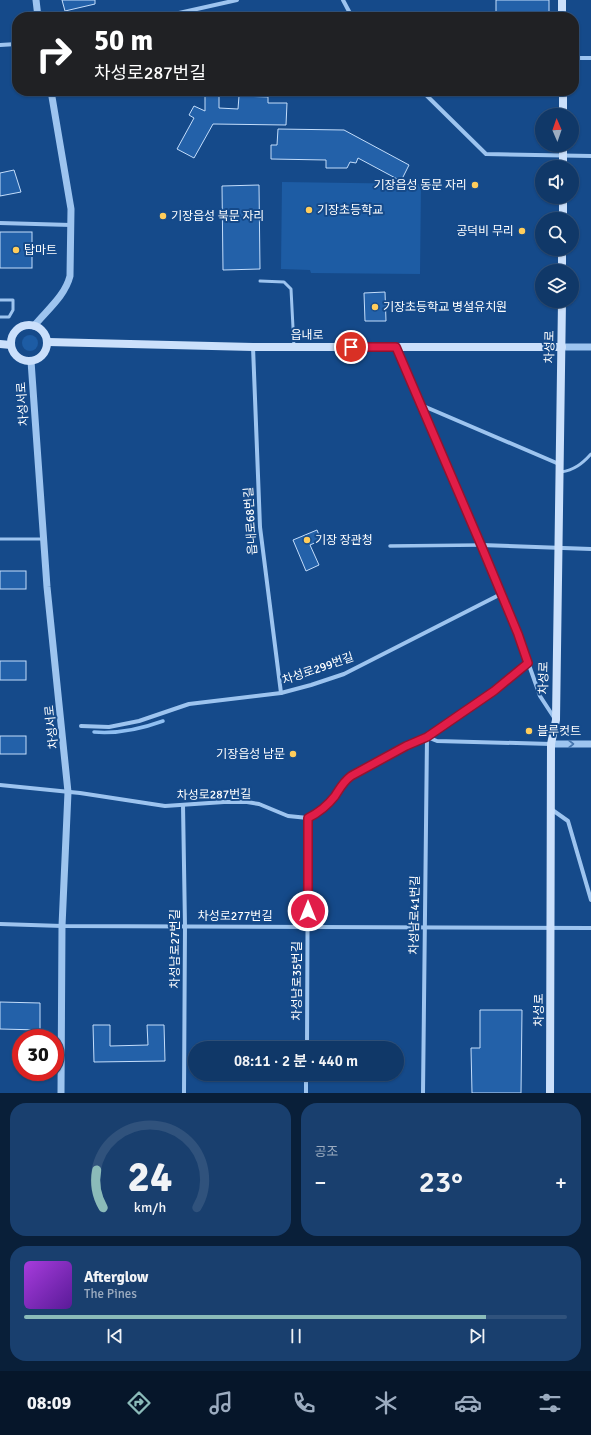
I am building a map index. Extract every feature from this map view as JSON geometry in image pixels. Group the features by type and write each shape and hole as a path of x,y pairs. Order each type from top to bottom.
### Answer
{"main road":[{"path":"562,0 562,12"},
{"path":"563,96 563,108"},
{"path":"563,152 563,160"},
{"name":"차성로","path":"550,1093 551,808 552,744 556,720 562,308"},
{"path":"26,326 34,326 41,330 46,335 48,342 47,350 42,356 31,361 27,361 19,357 11,345 12,337 15,332 26,326"},
{"name":"읍내로","path":"48,342 253,347 562,347"},
{"path":"0,344 11,345"}],"street":[{"path":"36,0 37,12"},
{"path":"183,12 236,0"},
{"path":"343,0 349,12"},
{"path":"0,45 12,44"},
{"path":"579,58 591,58"},
{"path":"34,326 58,300 68,284 70,276 72,225 70,194 52,96"},
{"path":"427,96 486,154 591,156"},
{"path":"0,223 72,225"},
{"name":"읍내로68번길","path":"253,347 260,527 280,693"},
{"path":"396,347 518,634 540,696 556,720"},
{"name":"읍내로","path":"562,347 591,347"},
{"name":"차성서로","path":"31,361 44,539 68,792 62,926 61,1093"},
{"path":"420,404 560,468"},
{"path":"390,546 481,545 591,549"},
{"name":"차성로299번길","path":"81,726 109,727 139,721 189,704 280,693 344,674 501,594"},
{"path":"308,818 327,805 343,782 351,776 406,746 427,737 494,691 528,663"},
{"path":"427,737 437,741 591,744"},
{"name":"차성남로41번길","path":"424,1093 424,927 427,737"},
{"name":"차성로287번길","path":"0,785 80,793 165,806 247,802 259,804 288,816 308,818"},
{"name":"차성남로27번길","path":"184,805 186,926 184,1093"},
{"path":"551,808 568,821 591,900"},
{"name":"차성남로35번길","path":"307,1041 308,818"},
{"name":"차성로277번길","path":"0,924 62,926 551,927"},
{"path":"551,927 591,928"},
{"path":"306,1081 306,1093"}],"lane":[{"path":"260,281 284,282 291,289 294,347"},
{"path":"0,300 13,300 13,310 8,317 0,317"},
{"path":"560,468 574,469 591,454"},
{"path":"0,538 44,539"}],"shaded area":[{"path":"282,182 421,184 420,274 311,273 310,270 281,269"},
{"path":"30,335 37,340 38,343 33,350 30,351 23,346 22,343 27,336"}],"building":[{"path":"62,0 95,0 95,4 65,11"},
{"path":"496,0 549,0 549,12 496,12"},
{"path":"205,96 219,96 219,108 238,109 239,96 268,97 268,103 287,103 286,125 213,124 194,158 177,149 194,118 189,115 194,106 205,111"},
{"name":"기장초등학교","path":"278,129 344,130 409,165 401,181 358,158 356,163 350,162 347,168 326,168 326,160 271,159 271,145 277,145"},
{"path":"14,170 21,192 0,196 0,173"},
{"path":"259,185 260,269 223,270 222,186"},
{"name":"탑마트","path":"0,232 32,232 32,268 0,268"},
{"name":"기장초등학교 병설유치원","path":"385,292 386,321 365,321 364,293"},
{"path":"317,530 321,540 310,545 319,565 306,571 293,540"},
{"path":"0,571 26,571 26,589 0,589"},
{"path":"0,661 26,661 26,680 0,680"},
{"path":"0,736 26,736 26,754 0,754"},
{"path":"0,1002 40,1003 40,1029 0,1029"},
{"path":"480,1010 522,1010 521,1093 472,1093 471,1048 480,1048"},
{"path":"93,1025 110,1025 110,1046 148,1045 147,1025 164,1025 165,1061 94,1062"}],"waterway":[{"path":"94,732 129,730 163,721"}],"place":[{"name":"기장읍성 동문 자리","path":"475,185"},
{"name":"기장초등학교","path":"309,210"},
{"name":"기장읍성 북문 자리","path":"163,216"},
{"name":"공덕비 무리","path":"522,231"},
{"name":"탑마트","path":"16,250"},
{"name":"기장초등학교 병설유치원","path":"375,307"},
{"name":"기장 장관청","path":"307,540"},
{"name":"블루컷트","path":"529,731"},
{"name":"기장읍성 남문","path":"293,754"}],"route":[{"path":"308,911 308,818 327,805 343,782 351,776 406,746 427,737 494,691 528,663 526,654 481,545 396,347 351,347"}]}
